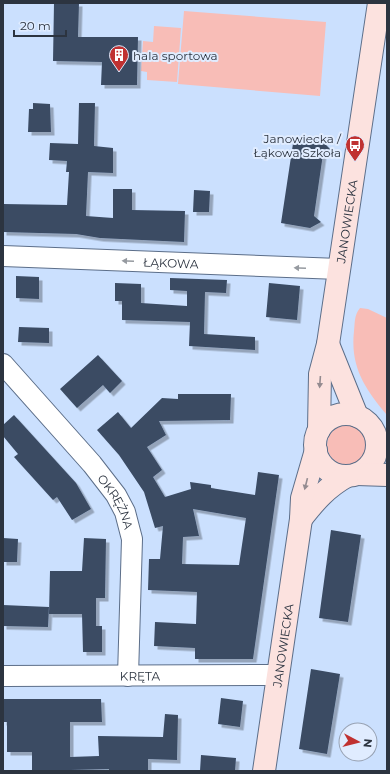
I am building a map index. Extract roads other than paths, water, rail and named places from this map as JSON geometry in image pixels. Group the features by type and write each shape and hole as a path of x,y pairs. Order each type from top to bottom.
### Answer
{"street":[{"name":"JANOWIECKA","path":"264,771 301,520 302,498 317,440 320,374 328,344 379,3"},
{"name":"ŁĄKOWA","path":"3,256 339,269"},
{"path":"328,344 357,416"},
{"name":"OKRĘŻNA","path":"3,364 92,464 116,495 125,512 132,539 128,676"},
{"path":"352,475 367,468 375,457 381,438 368,422 357,416 349,414 332,418 317,440 323,465 329,471 352,475 387,475"},
{"name":"JANOWIECKA","path":"301,520 317,497 334,483 352,475"},
{"name":"KRĘTA","path":"3,676 278,675"}],"place":[{"name":"hala sportowa","path":"119,72"},
{"name":"Janowiecka / Łąkowa Szkoła","path":"355,162"}]}
